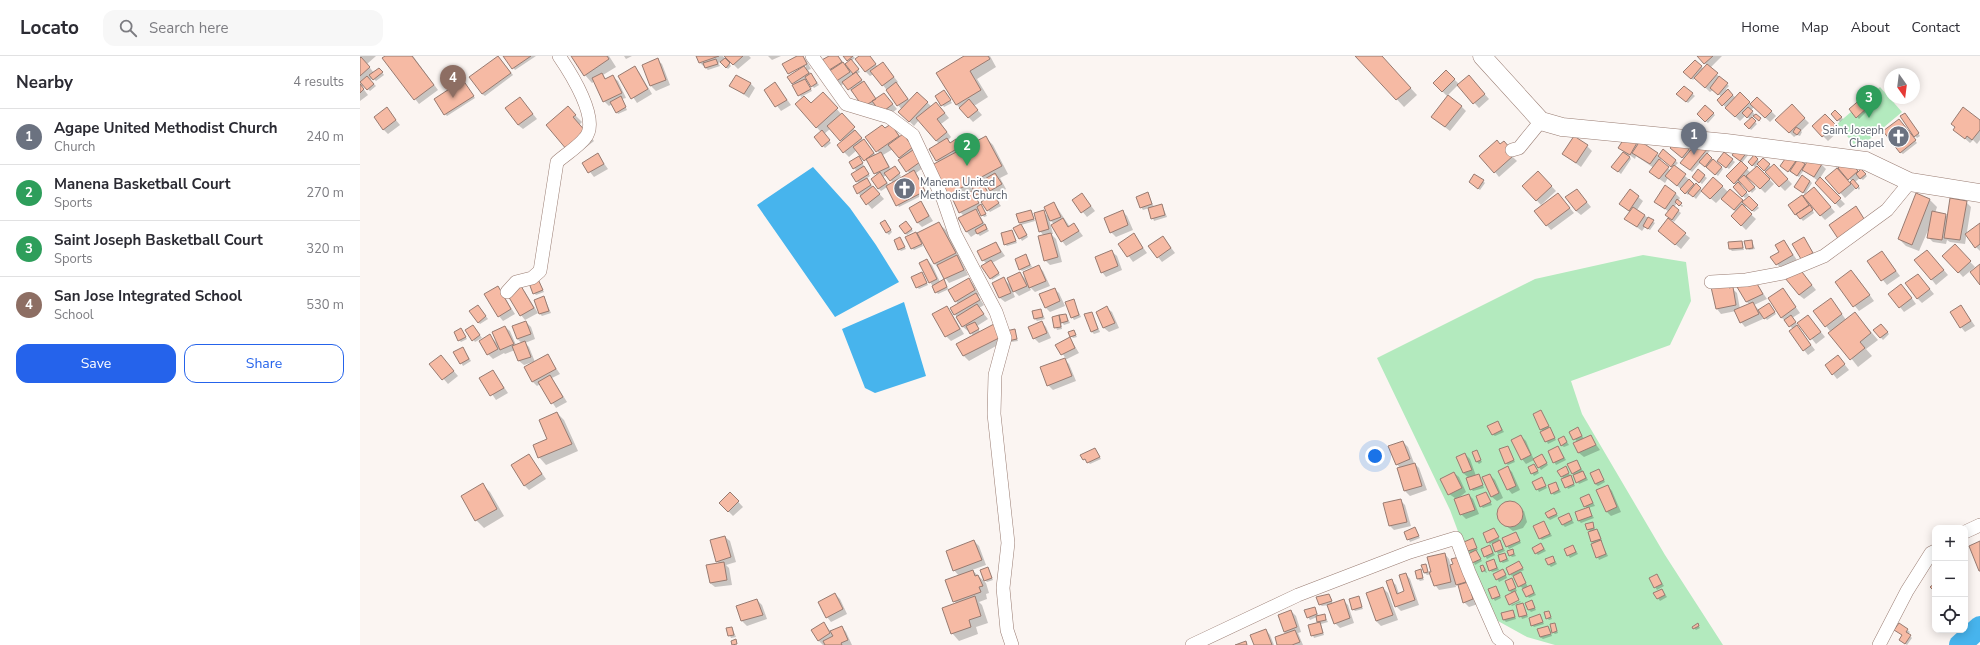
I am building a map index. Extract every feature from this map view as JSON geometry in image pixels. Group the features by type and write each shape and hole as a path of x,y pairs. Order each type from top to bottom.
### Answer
{"street":[{"path":"507,292 516,282 532,278 540,271 557,162 586,137 590,128 590,120 574,78 559,56"},
{"path":"812,56 846,104 889,117 913,135 943,199 956,234 996,312 1005,338 995,375 994,414 1008,543 1003,588 1007,630 1012,645"},
{"path":"1482,56 1541,121 1562,126 1726,143 1866,161 1910,182 1980,193"},
{"path":"1512,150 1519,148 1541,121"},
{"path":"1711,282 1746,280 1783,273 1824,256 1887,210 1910,182"},
{"path":"1968,531 1980,525"},
{"path":"1192,645 1298,595 1410,552 1456,538 1468,572 1498,638 1507,645"},
{"path":"1879,645 1907,591 1932,552"}],"green space":[{"path":"1880,87 1884,92 1884,104 1895,104 1902,112 1858,149 1837,124"},
{"path":"1643,255 1686,262 1691,301 1670,345 1571,381 1582,414 1665,555 1723,645 1555,645 1527,637 1498,621 1465,550 1450,510 1377,358 1535,279"}],"water":[{"path":"813,167 850,208 876,245 899,282 835,317 757,205"},
{"path":"904,302 926,376 875,393 865,388 842,329"}],"building":[{"path":"385,56 412,56 434,85 414,100 382,58"},
{"path":"498,56 511,73 482,94 469,77"},
{"path":"503,56 531,56 512,69"},
{"path":"571,56 607,56 609,59 584,76"},
{"path":"696,56 719,56 699,63"},
{"path":"724,56 743,56 733,65"},
{"path":"797,56 803,56 807,64 788,74 782,64"},
{"path":"829,56 838,56 842,62 826,72 820,61"},
{"path":"843,56 853,56 847,61"},
{"path":"859,56 870,56 876,64 865,72 855,59"},
{"path":"964,56 988,56 990,59 970,71 981,90 956,105 936,73"},
{"path":"1355,56 1382,56 1411,88 1396,100"},
{"path":"1697,56 1713,56 1704,64"},
{"path":"361,57 370,67 360,76 360,58"},
{"path":"658,58 666,80 650,86 642,65"},
{"path":"725,58 730,63 726,68 720,62"},
{"path":"716,59 718,64 705,68 703,63"},
{"path":"851,59 859,69 853,74 845,64"},
{"path":"1695,60 1702,66 1691,79 1683,72"},
{"path":"843,62 850,72 835,82 828,72"},
{"path":"883,62 894,77 882,86 870,71"},
{"path":"1707,64 1718,73 1705,88 1694,78"},
{"path":"635,66 648,89 631,99 618,76"},
{"path":"804,66 809,73 792,84 787,77"},
{"path":"379,68 383,72 373,80 369,75"},
{"path":"1446,70 1455,79 1442,92 1433,83"},
{"path":"856,72 862,80 848,90 842,82"},
{"path":"602,73 605,79 613,75 622,93 603,102 592,78"},
{"path":"811,73 817,83 811,87 805,77"},
{"path":"736,75 751,83 744,94 729,86"},
{"path":"1469,75 1485,94 1473,104 1457,85"},
{"path":"367,76 374,84 367,90 360,82"},
{"path":"1719,76 1728,83 1718,95 1710,88"},
{"path":"805,79 811,89 798,96 792,85"},
{"path":"463,80 474,96 444,115 434,99"},
{"path":"864,81 876,99 863,107 851,90"},
{"path":"775,82 787,100 775,107 764,90"},
{"path":"896,82 908,99 897,106 886,90"},
{"path":"360,84 364,89 360,93"},
{"path":"1684,86 1693,93 1686,102 1676,94"},
{"path":"1728,89 1733,95 1722,106 1717,100"},
{"path":"944,90 951,100 941,106 935,96"},
{"path":"823,92 838,108 816,128 795,104 804,96 811,103"},
{"path":"917,92 928,102 909,122 898,112"},
{"path":"1740,92 1750,102 1735,117 1725,108"},
{"path":"884,93 893,104 881,113 872,101"},
{"path":"1448,95 1462,106 1445,127 1431,117"},
{"path":"621,96 626,107 616,113 610,102"},
{"path":"520,97 533,114 518,125 505,108"},
{"path":"1757,97 1772,111 1765,118 1750,104"},
{"path":"1862,98 1869,106 1856,118 1849,109"},
{"path":"969,99 978,110 968,118 959,108"},
{"path":"936,102 945,113 937,119 947,132 936,141 916,118"},
{"path":"1792,104 1805,118 1789,133 1775,120"},
{"path":"1705,105 1714,113 1705,122 1697,114"},
{"path":"568,106 576,115 573,117 587,133 567,150 546,125"},
{"path":"387,107 396,120 383,130 374,117"},
{"path":"1748,107 1753,111 1747,118 1742,113"},
{"path":"1963,107 1980,120 1980,130 1972,140 1967,136 1965,139 1953,130 1955,127 1951,124"},
{"path":"1835,110 1842,117 1837,121 1831,114"},
{"path":"842,113 855,127 840,141 827,126"},
{"path":"1905,113 1919,133 1914,137 1900,116"},
{"path":"1756,114 1761,118 1759,121 1753,116"},
{"path":"1825,114 1836,125 1822,137 1812,126"},
{"path":"1752,117 1756,121 1749,129 1744,124"},
{"name":"Saint Joseph Chapel","path":"1899,119 1916,140 1900,153 1883,131"},
{"path":"891,124 899,136 876,152 865,137 882,125 885,128"},
{"path":"1796,127 1801,130 1797,135 1793,132"},
{"path":"822,130 830,140 822,147 814,137"},
{"path":"855,130 862,138 843,153 837,145"},
{"path":"903,134 913,147 899,158 888,145"},
{"path":"1627,134 1638,141 1630,155 1618,148"},
{"path":"986,136 1002,166 948,195 932,165"},
{"path":"1574,136 1588,145 1576,163 1562,154"},
{"path":"947,138 950,143 956,139 960,147 936,161 929,149"},
{"path":"864,139 874,153 864,161 853,147"},
{"path":"1678,139 1690,148 1682,158 1670,148"},
{"path":"1497,140 1500,144 1504,141 1510,148 1513,156 1494,173 1479,156"},
{"path":"1699,140 1708,148 1690,170 1680,163"},
{"path":"1640,141 1658,153 1650,164 1632,153"},
{"path":"1740,145 1748,151 1740,161 1732,155"},
{"path":"1663,149 1676,160 1671,167 1658,156"},
{"path":"913,150 920,162 906,172 898,160"},
{"path":"881,152 889,167 874,174 866,159"},
{"path":"1623,152 1630,157 1618,172 1611,167"},
{"path":"1724,152 1733,159 1726,168 1717,161"},
{"path":"1790,152 1798,158 1788,172 1780,166"},
{"path":"598,153 604,164 588,173 582,163"},
{"path":"1707,153 1712,158 1705,167 1699,162"},
{"path":"1754,155 1758,159 1752,166 1748,162"},
{"path":"859,156 863,163 853,169 849,162"},
{"path":"1810,157 1822,164 1814,177 1802,170"},
{"path":"1763,158 1770,164 1764,171 1757,164"},
{"path":"1659,159 1669,167 1659,179 1649,172"},
{"path":"1713,159 1722,167 1715,175 1706,167"},
{"path":"1798,159 1805,164 1797,176 1790,171"},
{"path":"1848,159 1858,171 1848,180 1838,168"},
{"path":"1741,161 1748,168 1734,184 1726,176"},
{"path":"1774,164 1788,179 1779,187 1765,172"},
{"path":"1674,165 1686,174 1677,186 1665,176"},
{"path":"864,166 869,174 856,182 851,174"},
{"path":"895,166 900,173 890,181 884,173"},
{"path":"1757,166 1770,179 1760,189 1746,176"},
{"path":"1837,168 1851,184 1839,194 1825,178"},
{"path":"1698,169 1705,175 1699,183 1692,177"},
{"path":"1861,169 1866,174 1860,179 1856,174"},
{"name":"Manena United Methodist Church","path":"914,170 925,191 896,206 886,186"},
{"path":"1538,171 1552,186 1536,201 1522,186"},
{"path":"880,172 887,183 878,189 871,179"},
{"path":"995,173 1002,184 990,191 983,180"},
{"path":"1474,174 1484,180 1478,189 1469,182"},
{"path":"1744,175 1755,187 1749,192 1738,180"},
{"path":"1802,175 1810,181 1803,193 1794,187"},
{"path":"1713,177 1723,186 1710,199 1701,191"},
{"path":"1820,177 1841,198 1835,204 1815,183"},
{"path":"867,178 871,185 857,194 853,186"},
{"path":"1689,179 1694,184 1685,194 1680,189"},
{"path":"1853,179 1859,186 1856,189 1850,182"},
{"path":"982,181 988,193 981,196 980,193 976,195 972,187"},
{"path":"1738,182 1747,192 1742,197 1733,187"},
{"path":"1696,183 1701,188 1693,197 1688,193"},
{"path":"1665,185 1676,193 1665,209 1654,202"},
{"path":"873,186 880,194 866,205 860,196"},
{"path":"1814,187 1831,207 1820,216 1803,196"},
{"path":"1577,189 1587,202 1576,211 1565,197"},
{"path":"1630,189 1639,196 1629,211 1619,204"},
{"path":"1730,189 1743,200 1734,210 1721,199"},
{"path":"972,191 979,203 959,213 953,200"},
{"path":"1148,192 1152,204 1140,208 1136,197"},
{"path":"1082,193 1091,206 1081,213 1072,200"},
{"path":"1558,193 1570,208 1546,226 1534,211"},
{"path":"1916,193 1930,199 1912,245 1898,239"},
{"path":"993,194 999,203 987,211 981,202"},
{"path":"1802,195 1809,205 1795,215 1788,205"},
{"path":"1749,196 1758,205 1752,211 1742,202"},
{"path":"1950,198 1967,201 1960,240 1944,238"},
{"path":"1677,199 1682,203 1679,206 1675,202"},
{"path":"921,201 929,216 917,223 909,208"},
{"path":"1054,202 1061,217 1050,221 1044,207"},
{"path":"981,204 986,214 981,216 977,207"},
{"path":"1162,204 1165,215 1151,219 1148,208"},
{"path":"1742,204 1752,214 1741,226 1731,216"},
{"path":"1673,205 1679,210 1672,220 1665,215"},
{"path":"1810,205 1813,210 1800,219 1796,214"},
{"path":"1856,206 1866,222 1839,240 1829,225"},
{"path":"1633,207 1645,215 1637,227 1624,219"},
{"path":"976,209 983,223 966,232 958,218"},
{"path":"1031,210 1034,219 1019,223 1016,214"},
{"path":"1044,210 1049,229 1039,232 1034,213"},
{"path":"1123,210 1128,225 1110,233 1104,218"},
{"path":"1932,211 1946,214 1942,240 1927,238"},
{"path":"1648,217 1654,220 1648,229 1643,226"},
{"path":"1063,218 1068,227 1074,223 1079,231 1061,242 1051,225"},
{"path":"1668,218 1686,233 1675,245 1658,231"},
{"path":"885,220 891,230 886,233 880,223"},
{"path":"906,221 912,229 905,234 899,226"},
{"path":"939,222 956,253 934,264 917,233"},
{"path":"1980,223 1980,244 1975,248 1965,234"},
{"path":"985,224 987,229 977,234 975,230"},
{"path":"1021,224 1027,235 1019,239 1013,228"},
{"path":"1012,230 1016,241 1004,245 1001,233"},
{"path":"916,232 922,244 911,249 905,237"},
{"path":"1051,233 1058,257 1044,261 1038,236"},
{"path":"1134,233 1143,248 1127,257 1118,244"},
{"path":"1163,236 1171,248 1157,258 1148,246"},
{"path":"900,237 905,247 898,250 894,240"},
{"path":"1804,237 1813,253 1801,259 1792,244"},
{"path":"1752,240 1753,248 1746,249 1744,241"},
{"path":"1784,240 1793,255 1776,265 1770,257 1779,252 1775,245"},
{"path":"1742,241 1743,248 1729,249 1728,242"},
{"path":"996,242 1001,252 982,261 977,251"},
{"path":"1955,244 1971,261 1958,273 1942,256"},
{"path":"1112,250 1118,266 1101,273 1095,257"},
{"path":"1927,250 1944,270 1931,280 1914,260"},
{"path":"1882,251 1896,271 1881,281 1867,261"},
{"path":"1026,254 1030,265 1019,270 1015,259"},
{"path":"957,255 964,270 944,279 937,265"},
{"path":"927,259 937,279 929,283 919,263"},
{"path":"991,260 999,273 990,279 981,266"},
{"path":"1980,264 1980,285 1970,272"},
{"path":"1039,265 1046,281 1029,288 1023,272"},
{"path":"1799,268 1812,285 1799,295 1785,278"},
{"path":"1851,270 1870,295 1853,307 1835,282"},
{"path":"922,272 927,283 916,288 911,277"},
{"path":"1020,272 1027,286 1013,292 1007,278"},
{"path":"1918,274 1930,289 1917,299 1905,283"},
{"path":"1004,277 1011,293 999,298 992,283"},
{"path":"969,278 975,290 955,302 948,290"},
{"path":"538,279 543,290 533,294 529,283"},
{"path":"944,279 947,287 935,293 932,286"},
{"path":"1756,282 1763,294 1746,302 1737,287"},
{"path":"1728,284 1729,288 1733,287 1736,305 1716,309 1711,287"},
{"path":"1901,284 1912,298 1899,308 1888,294"},
{"path":"498,286 511,309 498,317 484,294"},
{"path":"521,286 534,308 520,316 507,294"},
{"path":"1055,288 1060,301 1045,308 1039,294"},
{"path":"1783,288 1796,307 1781,318 1768,298"},
{"path":"976,293 980,300 954,315 950,308"},
{"path":"544,296 549,311 539,314 534,300"},
{"path":"1831,298 1842,314 1825,327 1813,311"},
{"path":"1074,299 1079,315 1071,318 1065,302"},
{"path":"1753,302 1759,314 1740,323 1734,310"},
{"path":"1769,303 1775,312 1764,319 1758,310"},
{"path":"977,304 984,314 962,327 956,317"},
{"path":"478,305 486,316 478,323 469,311"},
{"path":"1961,305 1971,321 1960,328 1950,312"},
{"path":"947,306 960,329 945,337 932,314"},
{"path":"1107,306 1115,323 1103,328 1096,312"},
{"path":"1041,309 1043,317 1034,319 1032,311"},
{"path":"1092,312 1098,329 1091,332 1084,314"},
{"path":"1855,312 1871,333 1860,342 1865,348 1850,360 1828,333"},
{"path":"1066,314 1068,321 1061,323 1059,315"},
{"path":"1059,315 1061,327 1054,328 1052,317"},
{"path":"1791,315 1796,322 1789,327 1784,320"},
{"path":"1808,315 1821,332 1810,340 1797,323"},
{"path":"526,321 531,334 517,339 512,326"},
{"path":"1042,321 1047,333 1033,339 1028,327"},
{"path":"975,322 979,329 970,334 966,326"},
{"path":"994,324 1001,337 963,356 956,344"},
{"path":"1881,324 1888,332 1880,338 1873,330"},
{"path":"473,325 480,335 472,341 465,330"},
{"path":"1797,325 1811,345 1803,351 1789,331"},
{"path":"505,326 514,344 500,350 492,332"},
{"path":"461,328 466,337 458,341 454,332"},
{"path":"1015,329 1017,339 1008,341 1006,331"},
{"path":"1074,330 1076,335 1070,337 1068,332"},
{"path":"490,334 498,349 487,355 479,341"},
{"path":"1070,337 1075,348 1061,355 1055,345"},
{"path":"525,341 531,357 518,361 512,346"},
{"path":"463,347 469,359 460,364 453,352"},
{"path":"548,354 556,369 532,382 524,367"},
{"path":"441,355 454,371 442,380 429,364"},
{"path":"1838,355 1845,364 1832,375 1825,365"},
{"path":"1065,358 1072,376 1047,386 1040,367"},
{"path":"493,370 504,388 490,396 479,378"},
{"path":"550,375 563,397 551,404 538,382"},
{"path":"1541,410 1549,426 1540,430 1533,414"},
{"path":"557,412 572,444 538,458 533,445 547,439 539,420"},
{"path":"1498,421 1502,430 1492,435 1487,426"},
{"path":"1550,427 1555,438 1545,442 1540,432"},
{"path":"1578,427 1582,436 1573,440 1569,432"},
{"path":"1521,435 1531,455 1521,460 1511,440"},
{"path":"1591,435 1596,445 1578,453 1573,443"},
{"path":"1564,436 1567,442 1561,446 1558,439"},
{"path":"1403,441 1410,459 1396,465 1388,446"},
{"path":"1508,446 1514,460 1505,464 1499,449"},
{"path":"1558,446 1564,458 1553,463 1548,451"},
{"path":"1095,448 1100,457 1087,463 1080,455"},
{"path":"1477,450 1481,460 1476,462 1472,452"},
{"path":"1465,453 1472,470 1463,473 1456,457"},
{"path":"529,454 542,474 524,486 511,465"},
{"path":"1542,454 1547,463 1538,468 1533,459"},
{"path":"1577,460 1581,469 1572,474 1567,464"},
{"path":"1415,463 1422,486 1404,491 1397,468"},
{"path":"1534,464 1538,471 1531,474 1528,467"},
{"path":"1508,466 1516,486 1507,490 1498,471"},
{"path":"1566,466 1569,473 1561,477 1557,471"},
{"path":"1599,469 1604,480 1595,484 1590,473"},
{"path":"1583,471 1586,478 1576,483 1573,475"},
{"path":"1454,472 1462,488 1448,495 1440,479"},
{"path":"1479,474 1483,485 1470,490 1466,478"},
{"path":"1490,474 1499,493 1491,497 1482,477"},
{"path":"1571,475 1574,484 1565,488 1561,479"},
{"path":"1542,477 1546,486 1536,490 1532,482"},
{"path":"1556,482 1559,490 1551,494 1548,485"},
{"path":"483,483 497,509 475,521 461,496"},
{"path":"1608,485 1617,507 1606,512 1596,490"},
{"path":"730,492 739,501 728,512 719,503"},
{"path":"1486,492 1491,502 1480,507 1476,496"},
{"path":"1469,494 1475,510 1460,515 1454,499"},
{"path":"1589,494 1593,503 1584,507 1580,498"},
{"path":"1401,499 1407,522 1389,526 1383,503"},
{"path":"1510,501 1519,505 1523,514 1519,523 1510,527 1501,523 1497,514 1501,505"},
{"path":"1589,507 1592,516 1578,521 1575,512"},
{"path":"1554,508 1557,514 1548,518 1545,513"},
{"path":"1569,513 1572,520 1562,525 1558,518"},
{"path":"1544,521 1550,534 1539,539 1533,526"},
{"path":"1593,522 1594,528 1587,530 1585,524"},
{"path":"1415,527 1419,536 1407,540 1404,532"},
{"path":"1494,528 1499,537 1487,543 1483,533"},
{"path":"1597,529 1601,539 1591,542 1588,532"},
{"path":"1516,532 1520,541 1506,547 1502,538"},
{"path":"725,536 731,557 716,562 710,540"},
{"path":"1473,538 1477,548 1468,551 1464,542"},
{"path":"974,540 982,560 953,571 946,551"},
{"path":"1500,540 1503,549 1495,552 1492,544"},
{"path":"1601,540 1606,554 1596,558 1591,544"},
{"path":"1980,541 1980,571 1979,571 1969,546"},
{"path":"1541,543 1544,549 1535,554 1532,548"},
{"path":"1490,545 1493,553 1484,557 1481,549"},
{"path":"1573,545 1576,552 1567,556 1564,549"},
{"path":"1513,549 1514,554 1509,556 1507,551"},
{"path":"1476,550 1481,559 1472,563 1468,554"},
{"path":"1445,553 1451,582 1434,586 1429,572 1431,572 1427,557"},
{"path":"1505,553 1507,559 1500,562 1498,555"},
{"path":"1553,556 1555,562 1548,565 1545,559"},
{"path":"1459,557 1466,582 1456,585 1450,565 1453,564 1451,559"},
{"path":"1494,559 1497,568 1489,571 1486,562"},
{"path":"1519,561 1523,568 1509,575 1506,568"},
{"path":"724,562 727,580 710,583 706,565"},
{"path":"1426,564 1428,572 1424,573 1421,565"},
{"path":"1483,565 1485,570 1482,572 1480,566"},
{"path":"988,567 992,578 984,581 980,570"},
{"path":"1421,569 1423,578 1417,579 1415,571"},
{"path":"1503,569 1506,575 1496,580 1493,574"},
{"path":"973,570 975,576 978,575 983,586 979,587 981,592 953,602 945,580"},
{"path":"1521,572 1526,583 1518,587 1513,576"},
{"path":"1406,573 1415,600 1395,607 1386,581 1392,579 1397,594 1404,591 1399,575"},
{"path":"1657,574 1662,584 1654,588 1649,578"},
{"path":"1512,578 1516,588 1509,591 1505,581"},
{"path":"1468,582 1473,599 1463,603 1458,585"},
{"path":"1531,585 1534,593 1526,597 1522,589"},
{"path":"1496,586 1500,596 1492,599 1488,589"},
{"path":"1383,587 1393,615 1376,621 1366,593"},
{"path":"1662,589 1665,595 1657,599 1653,593"},
{"path":"1515,591 1519,600 1509,605 1505,596"},
{"path":"835,593 843,609 826,618 818,602"},
{"path":"1329,594 1332,601 1319,605 1316,597"},
{"path":"975,596 981,616 969,620 971,627 951,634 942,608"},
{"path":"1359,596 1362,607 1352,610 1349,599"},
{"path":"757,599 763,615 741,621 736,606"},
{"path":"1344,599 1350,618 1334,624 1327,605"},
{"path":"1532,600 1535,608 1528,610 1525,603"},
{"path":"1523,603 1527,615 1519,617 1516,605"},
{"path":"1315,607 1317,614 1307,618 1304,610"},
{"path":"1291,610 1297,627 1284,632 1278,615"},
{"path":"1513,610 1515,617 1503,620 1501,613"},
{"path":"1549,611 1551,617 1546,619 1544,612"},
{"path":"1325,614 1326,620 1317,622 1316,616"},
{"path":"1540,614 1543,622 1531,626 1529,618"},
{"path":"824,622 830,633 818,641 811,630"},
{"path":"1320,622 1323,633 1311,636 1308,625"},
{"path":"1555,623 1557,631 1552,633 1550,624"},
{"path":"1698,623 1699,626 1693,629 1692,627"},
{"path":"1899,623 1908,629 1906,632 1911,635 1905,644 1899,640 1902,635 1894,630"},
{"path":"842,626 848,640 841,643 842,645 825,645 823,641 833,636 830,631"},
{"path":"1548,626 1551,634 1540,637 1537,629"},
{"path":"732,627 734,635 728,636 726,628"},
{"path":"1266,629 1272,645 1254,645 1250,635"},
{"path":"1295,630 1300,642 1292,645 1277,645 1275,637"},
{"path":"736,639 737,644 732,645 731,641"},
{"path":"1246,641 1247,645 1235,645"}],"waterway":[{"path":"1960,645 1980,627"}],"place":[{"name":"San Jose Integrated School","path":"453,98"},
{"name":"Saint Joseph Basketball Court","path":"1869,118"},
{"name":"Saint Joseph Chapel","path":"1899,136"},
{"name":"Agape United Methodist Church","path":"1694,155"},
{"name":"Manena Basketball Court","path":"967,166"},
{"name":"Manena United Methodist Church","path":"905,188"}]}
